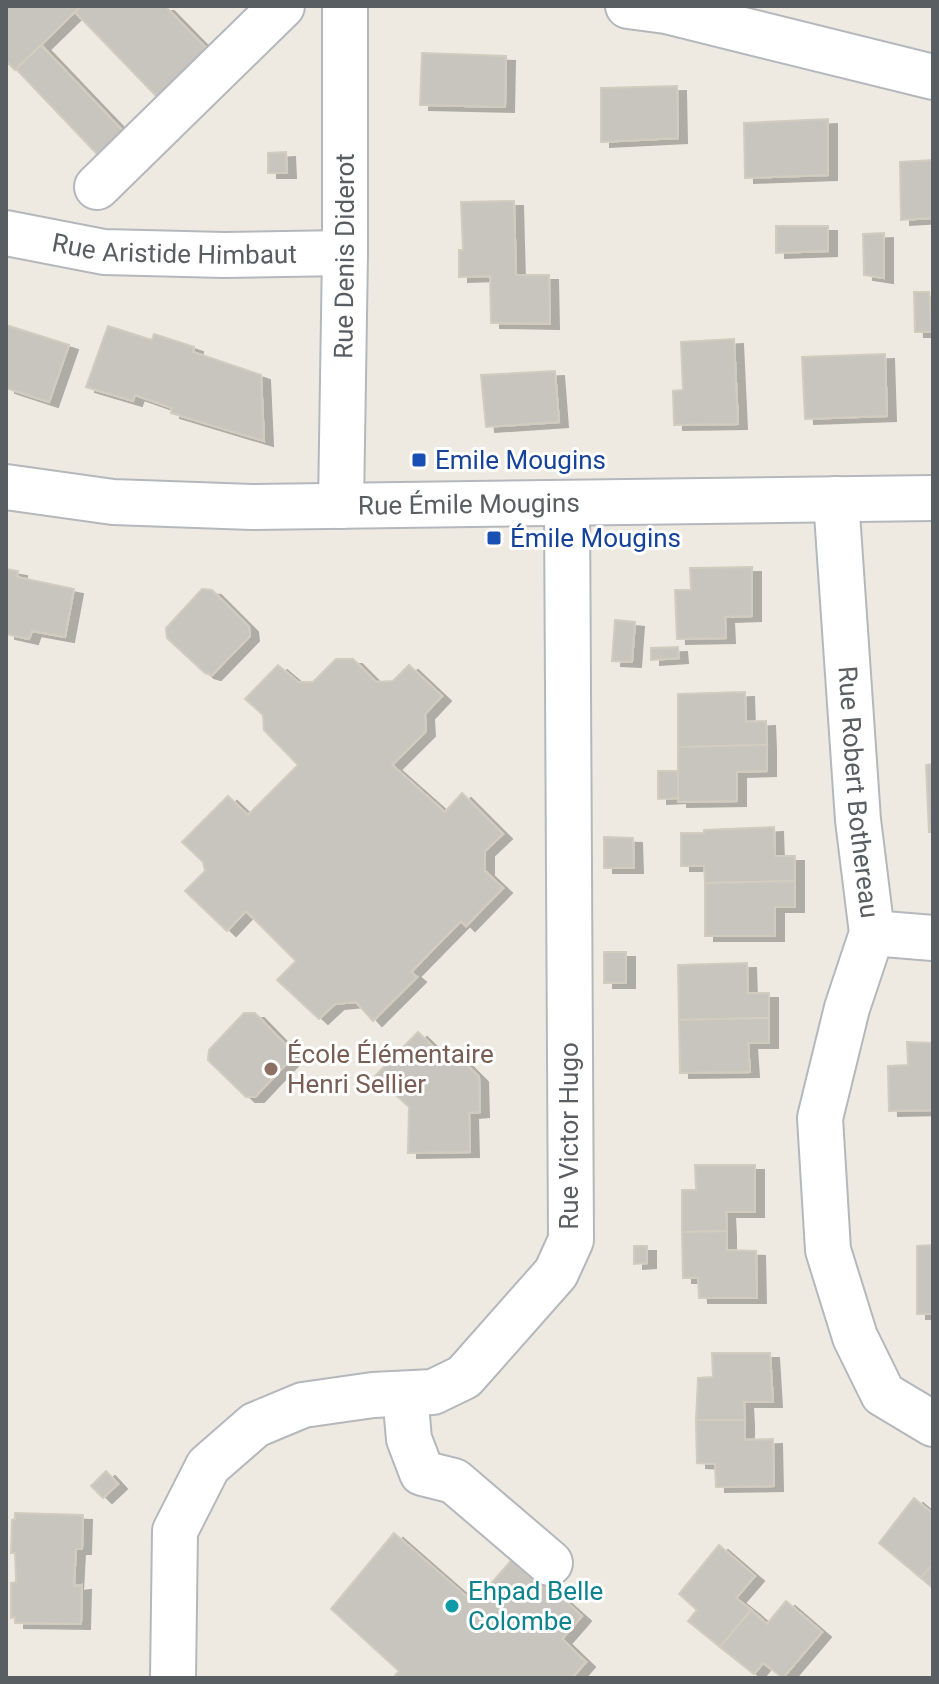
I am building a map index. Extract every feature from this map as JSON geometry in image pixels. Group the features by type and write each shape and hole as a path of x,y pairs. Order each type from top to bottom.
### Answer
{"street":[{"path":"97,187 282,6"},
{"name":"Rue Denis Diderot","path":"341,506 345,6"},
{"path":"628,6 666,11 933,77"},
{"name":"Rue Aristide Himbaut","path":"6,233 104,252 224,255 345,253"},
{"name":"Rue Émile Mougins","path":"6,487 113,502 252,507 933,498"},
{"name":"Rue Robert Bothereau","path":"836,499 858,820 872,933 847,1008 820,1118 828,1250 855,1337 883,1394 933,1424"},
{"name":"Rue Victor Hugo","path":"173,1678 175,1531 208,1466 255,1425 303,1405 433,1392 464,1377 556,1273 571,1240 567,503"},
{"path":"872,933 933,938"},
{"path":"405,1394 409,1439 422,1473 454,1481 550,1563"}],"building":[{"path":"6,6 81,6 15,70 6,61"},
{"path":"81,6 165,6 208,50 158,98 75,12"},
{"path":"41,45 123,131 98,155 16,69"},
{"path":"422,53 506,56 505,107 420,105"},
{"path":"677,86 678,138 601,142 601,88"},
{"path":"828,119 828,175 745,178 744,123"},
{"path":"286,152 287,173 268,173 268,153"},
{"path":"933,160 933,218 901,220 900,162"},
{"path":"514,201 516,275 549,275 550,324 491,323 490,276 459,277 459,250 463,250 461,202"},
{"path":"776,226 828,226 828,251 776,253"},
{"path":"884,233 884,278 864,275 863,234"},
{"path":"914,292 929,292 932,332 915,332"},
{"path":"6,325 69,345 49,402 6,388"},
{"path":"108,326 152,340 154,334 194,347 193,352 261,375 264,441 171,413 172,408 135,395 133,401 86,387"},
{"path":"734,339 738,424 674,425 673,391 683,390 681,342"},
{"path":"885,354 887,416 805,419 802,357"},
{"path":"555,371 559,422 486,427 481,375"},
{"path":"752,567 752,616 725,617 726,638 677,639 675,590 691,590 690,568"},
{"path":"6,569 18,571 17,577 74,589 65,637 32,631 29,639 6,634"},
{"path":"202,589 212,590 249,627 250,636 212,675 205,673 167,638 166,628"},
{"path":"615,620 635,622 632,662 612,661"},
{"path":"678,647 679,658 651,660 651,648"},
{"path":"336,659 353,659 376,682 393,681 409,665 442,696 425,714 426,731 392,765 445,812 462,793 503,834 485,851 485,871 503,888 466,926 461,921 411,972 417,977 373,1021 356,1002 335,1004 319,1019 277,980 296,961 246,911 227,931 185,891 205,871 203,862 182,842 228,796 248,815 298,765 264,730 263,715 245,699 278,665 298,682 313,682"},
{"path":"745,692 746,722 766,721 767,745 678,747 678,694"},
{"path":"767,745 767,771 737,772 737,801 678,802 678,747"},
{"path":"933,764 933,832 929,832 926,765"},
{"path":"658,771 678,771 678,798 658,799"},
{"path":"774,827 775,856 795,856 795,881 705,883 704,866 681,866 681,833"},
{"path":"604,837 633,838 634,868 604,868"},
{"path":"795,881 795,907 775,907 775,936 705,936 705,883"},
{"path":"604,952 626,952 626,983 604,983"},
{"path":"747,963 748,993 769,993 769,1018 679,1020 678,965"},
{"path":"244,1013 255,1013 290,1049 292,1058 255,1097 246,1097 208,1060 209,1050"},
{"path":"769,1018 769,1043 748,1043 750,1072 680,1073 679,1020"},
{"path":"418,1032 446,1059 453,1051 479,1077 480,1112 469,1113 470,1152 408,1153 409,1107 375,1076"},
{"path":"907,1042 933,1043 933,1110 889,1111 888,1066 908,1065"},
{"path":"695,1165 755,1165 755,1212 726,1212 727,1231 682,1232 682,1190 696,1190"},
{"path":"727,1231 727,1250 756,1251 757,1298 699,1298 698,1278 683,1278 682,1232"},
{"path":"933,1245 933,1314 917,1314 917,1246"},
{"path":"634,1246 647,1246 647,1263 634,1264"},
{"path":"712,1353 770,1353 773,1402 744,1402 745,1420 696,1420 698,1378 713,1377"},
{"path":"696,1420 745,1420 745,1440 773,1439 774,1486 716,1487 715,1464 697,1463"},
{"path":"106,1471 118,1484 103,1498 91,1486"},
{"path":"914,1498 933,1514 933,1563 921,1578 879,1543"},
{"path":"15,1513 83,1515 82,1549 76,1549 74,1586 82,1585 81,1624 15,1623 15,1617 11,1618 11,1583 16,1582 15,1553 11,1553"},
{"name":"Ehpad Belle Colombe","path":"394,1533 474,1603 515,1556 582,1616 562,1639 586,1662 572,1678 393,1678 399,1671 331,1609"},
{"path":"719,1545 755,1576 736,1598 751,1610 720,1647 688,1621 697,1610 679,1594"},
{"path":"933,1563 933,1588 921,1578"},
{"path":"786,1601 822,1632 783,1678 763,1663 754,1674 720,1647 751,1610 767,1624"}],"place":[{"name":"Emile Mougins","path":"419,460"},
{"name":"Émile Mougins","path":"494,538"},
{"name":"École Élémentaire Henri Sellier","path":"271,1069"},
{"name":"Ehpad Belle Colombe","path":"452,1606"}]}
